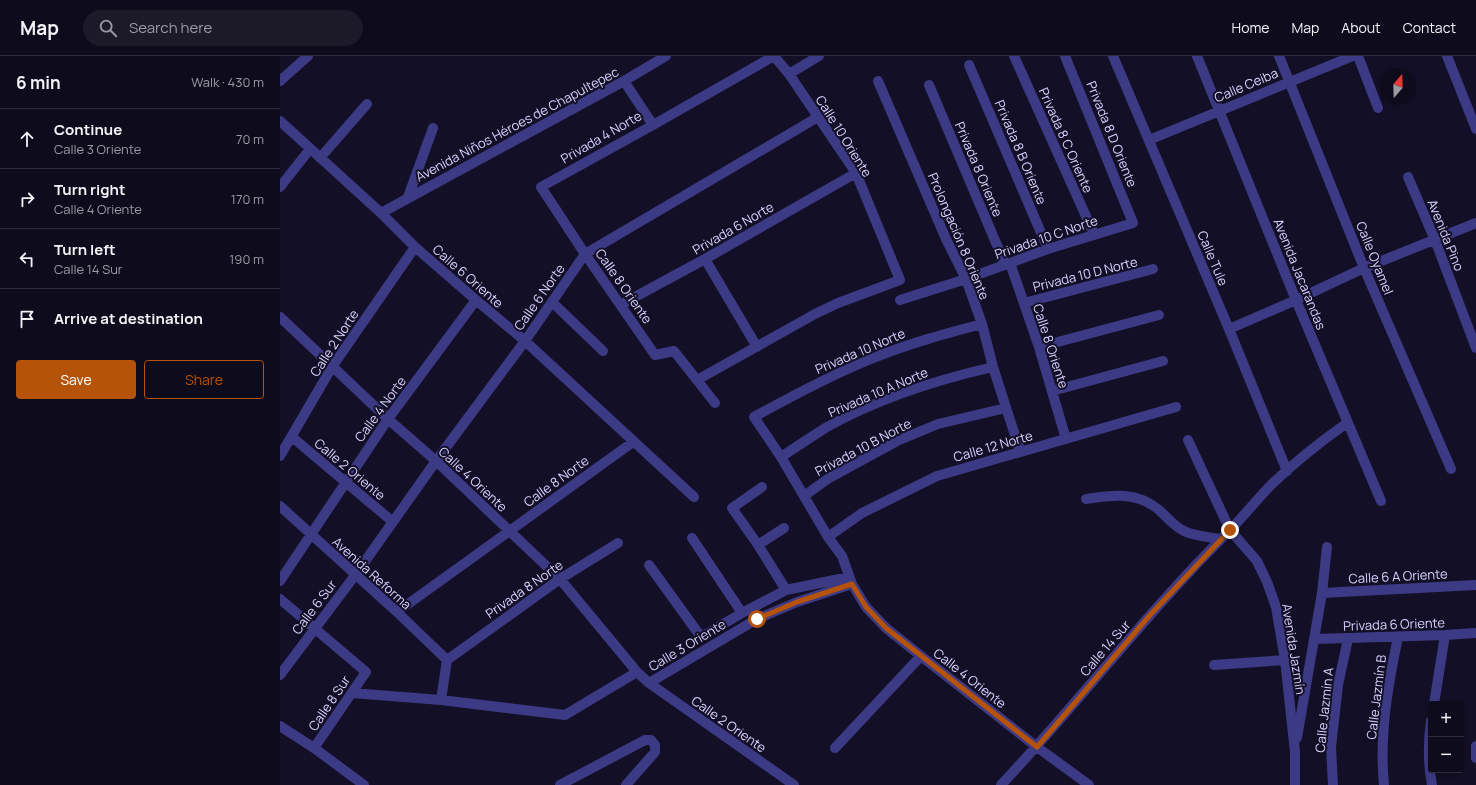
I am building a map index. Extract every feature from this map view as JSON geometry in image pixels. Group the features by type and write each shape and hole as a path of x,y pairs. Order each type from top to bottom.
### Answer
{"street":[{"path":"280,81 308,56"},
{"name":"Avenida Niños Héroes de Chapultepec","path":"381,213 624,81 655,59 666,56"},
{"path":"652,125 774,56"},
{"name":"Calle 10 Oriente","path":"757,347 814,314 838,303 900,280 856,173 789,74 774,56"},
{"path":"789,74 819,56"},
{"name":"Privada 8 C Oriente","path":"1014,56 1094,234"},
{"name":"Privada 8 D Oriente","path":"1065,56 1133,223"},
{"name":"Calle Tule","path":"1113,56 1229,329 1287,471"},
{"name":"Avenida Jacarandas","path":"1196,56 1220,111 1347,423 1381,501"},
{"name":"Calle Oyamel","path":"1279,56 1364,268 1451,469"},
{"name":"Calle Ceiba","path":"1148,140 1353,56"},
{"path":"1358,56 1378,108"},
{"path":"1447,56 1476,129"},
{"name":"Privada 8 B Oriente","path":"969,65 1048,249"},
{"name":"Privada 4 Norte","path":"541,187 652,125 624,81"},
{"name":"Prolongación 8 Oriente","path":"878,81 946,239 966,279 982,324 993,367 1020,451"},
{"name":"Privada 8 Oriente","path":"928,85 1007,264"},
{"path":"320,158 367,104"},
{"name":"Calle 6 Norte","path":"356,574 436,461 525,341 585,254 818,117"},
{"name":"Calle 6 Oriente","path":"280,121 381,213 415,247 525,341 694,497"},
{"path":"408,198 433,128"},
{"path":"280,187 310,149"},
{"name":"Privada 6 Norte","path":"622,304 705,259 856,173"},
{"name":"Avenida Pino","path":"1408,177 1436,240 1476,348"},
{"name":"Calle 8 Oriente","path":"541,187 585,254 622,304 655,354 674,351 714,403"},
{"name":"Privada 10 C Norte","path":"900,300 966,279 1048,249 1133,223"},
{"path":"1229,329 1364,268 1476,223"},
{"name":"Calle 2 Norte","path":"280,456 332,367 415,247"},
{"path":"696,380 757,347 705,259"},
{"name":"Calle 8 Oriente","path":"1007,264 1024,303 1066,439"},
{"name":"Privada 10 D Norte","path":"1024,303 1153,269"},
{"name":"Calle 4 Norte","path":"280,581 388,419 476,300"},
{"path":"552,302 603,351"},
{"path":"1038,347 1159,315"},
{"name":"Calle 4 Oriente","path":"280,317 388,419 436,461 560,579 637,672"},
{"name":"Privada 10 Norte","path":"754,417 807,388 870,359 921,340 982,324"},
{"path":"1052,390 1163,361"},
{"name":"Privada 10 A Norte","path":"781,457 827,428 880,402 934,382 993,367"},
{"name":"Calle 12 Norte","path":"828,537 862,513 937,476 1176,407"},
{"name":"Privada 10 B Norte","path":"804,496 829,478 897,441 938,424 1006,408"},
{"name":"Calle 4 Oriente","path":"754,417 781,457 828,537 842,556 850,581 866,607 886,628 921,656 1037,747 1089,785"},
{"name":"Calle 14 Sur","path":"1001,785 1037,747 1150,615 1250,507 1287,471 1319,443 1347,423"},
{"name":"Calle 2 Oriente","path":"292,437 393,522"},
{"name":"Avenida Jazmín","path":"1188,440 1230,530 1257,561 1267,582 1276,607 1285,660 1295,752 1295,785"},
{"name":"Calle 8 Norte","path":"397,612 633,442"},
{"path":"762,487 732,508 758,545 786,590"},
{"path":"1086,499 1113,495 1138,497 1157,508 1176,527 1186,532 1220,539"},
{"name":"Avenida Reforma","path":"280,506 310,535 356,574 447,660"},
{"path":"758,545 784,528"},
{"path":"692,538 742,613"},
{"name":"Privada 8 Norte","path":"447,660 560,579 618,543"},
{"path":"1295,752 1322,593 1327,547"},
{"path":"649,565 701,637 786,590 850,581"},
{"name":"Calle 6 Sur","path":"280,675 356,574"},
{"name":"Calle 3 Oriente","path":"352,693 441,700 565,714 637,672 649,683 757,619 850,581"},
{"name":"Calle 6 A Oriente","path":"1322,593 1476,585"},
{"path":"280,599 314,628"},
{"name":"Calle 8 Sur","path":"314,628 366,672 314,748"},
{"name":"Privada 6 Oriente","path":"1314,639 1348,639 1476,633"},
{"path":"1434,701 1445,635"},
{"name":"Calle Jazmín B","path":"1384,785 1383,731 1389,679 1398,637"},
{"name":"Calle Jazmín A","path":"1333,785 1331,747 1338,685 1348,639"},
{"path":"835,748 921,656"},
{"path":"441,700 447,660"},
{"path":"1214,665 1285,660"},
{"name":"Calle 2 Oriente","path":"649,683 794,785"},
{"path":"280,726 314,748 364,785"},
{"path":"1429,737 1428,766 1432,785"},
{"path":"560,785 645,740 652,740 655,744 655,752 626,785"},
{"path":"1476,746 1476,758"}],"route":[{"path":"757,619 797,602 852,584 866,607 886,628 1037,747 1150,615 1230,530"}]}
